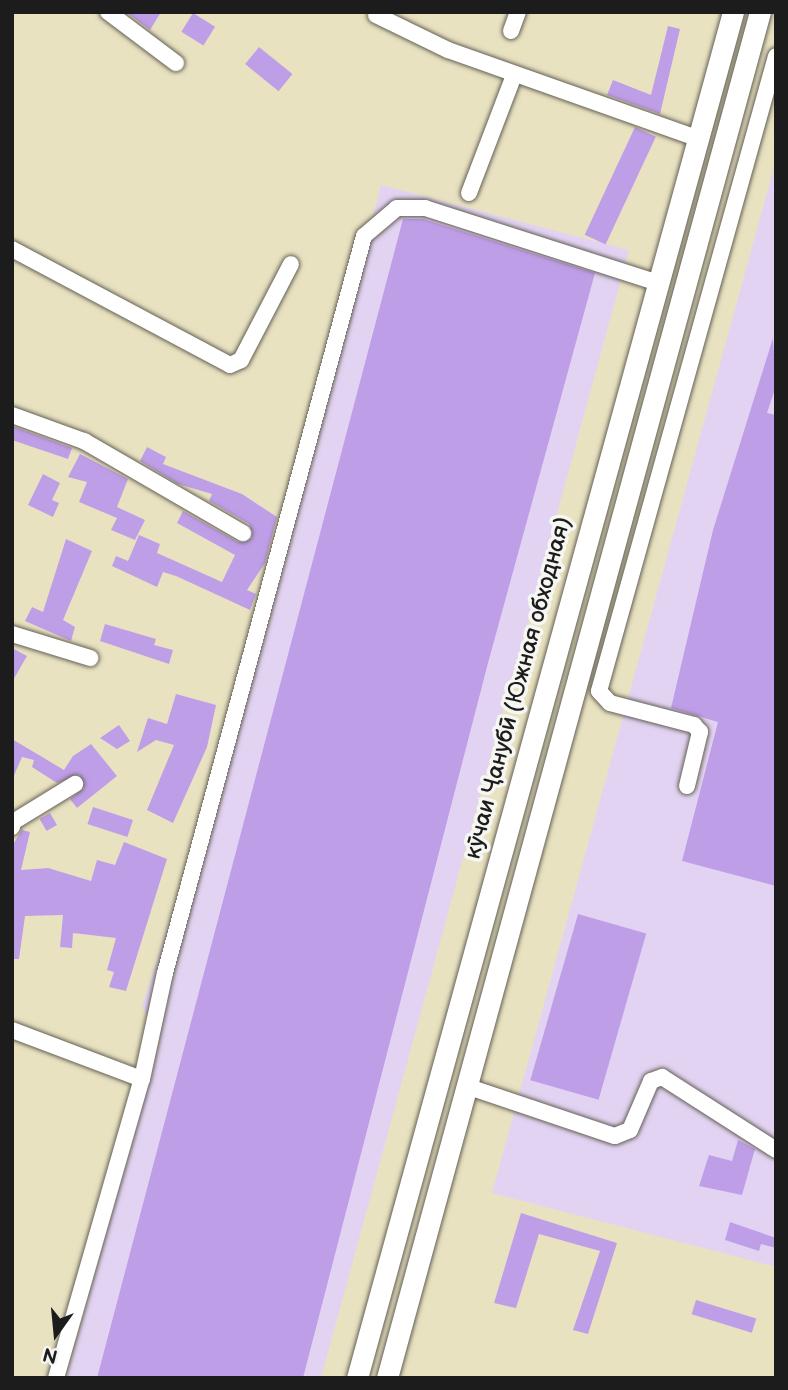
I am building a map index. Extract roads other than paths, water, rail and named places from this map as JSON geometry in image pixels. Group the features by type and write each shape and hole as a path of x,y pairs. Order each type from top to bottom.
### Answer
{"main road":[{"name":"кӯчаи Ҷанубӣ (Южная обходная)","path":"357,1378 656,282 733,12"},
{"path":"387,1378 760,12"}],"street":[{"path":"108,12 176,64"},
{"path":"511,32 518,12"},
{"path":"376,15 448,50 697,138"},
{"path":"687,786 700,732 694,725 610,703 599,691 776,56"},
{"path":"469,193 514,75"},
{"path":"56,1378 142,1079 165,973 364,236 397,208 425,208 656,282"},
{"path":"12,249 230,365 241,360 290,264"},
{"path":"12,415 84,441 243,533"},
{"path":"12,634 90,658"},
{"path":"12,827 13,822 75,784"},
{"path":"12,1030 142,1079"},
{"path":"466,1086 615,1136 630,1130 651,1081 662,1077 776,1150"}]}
